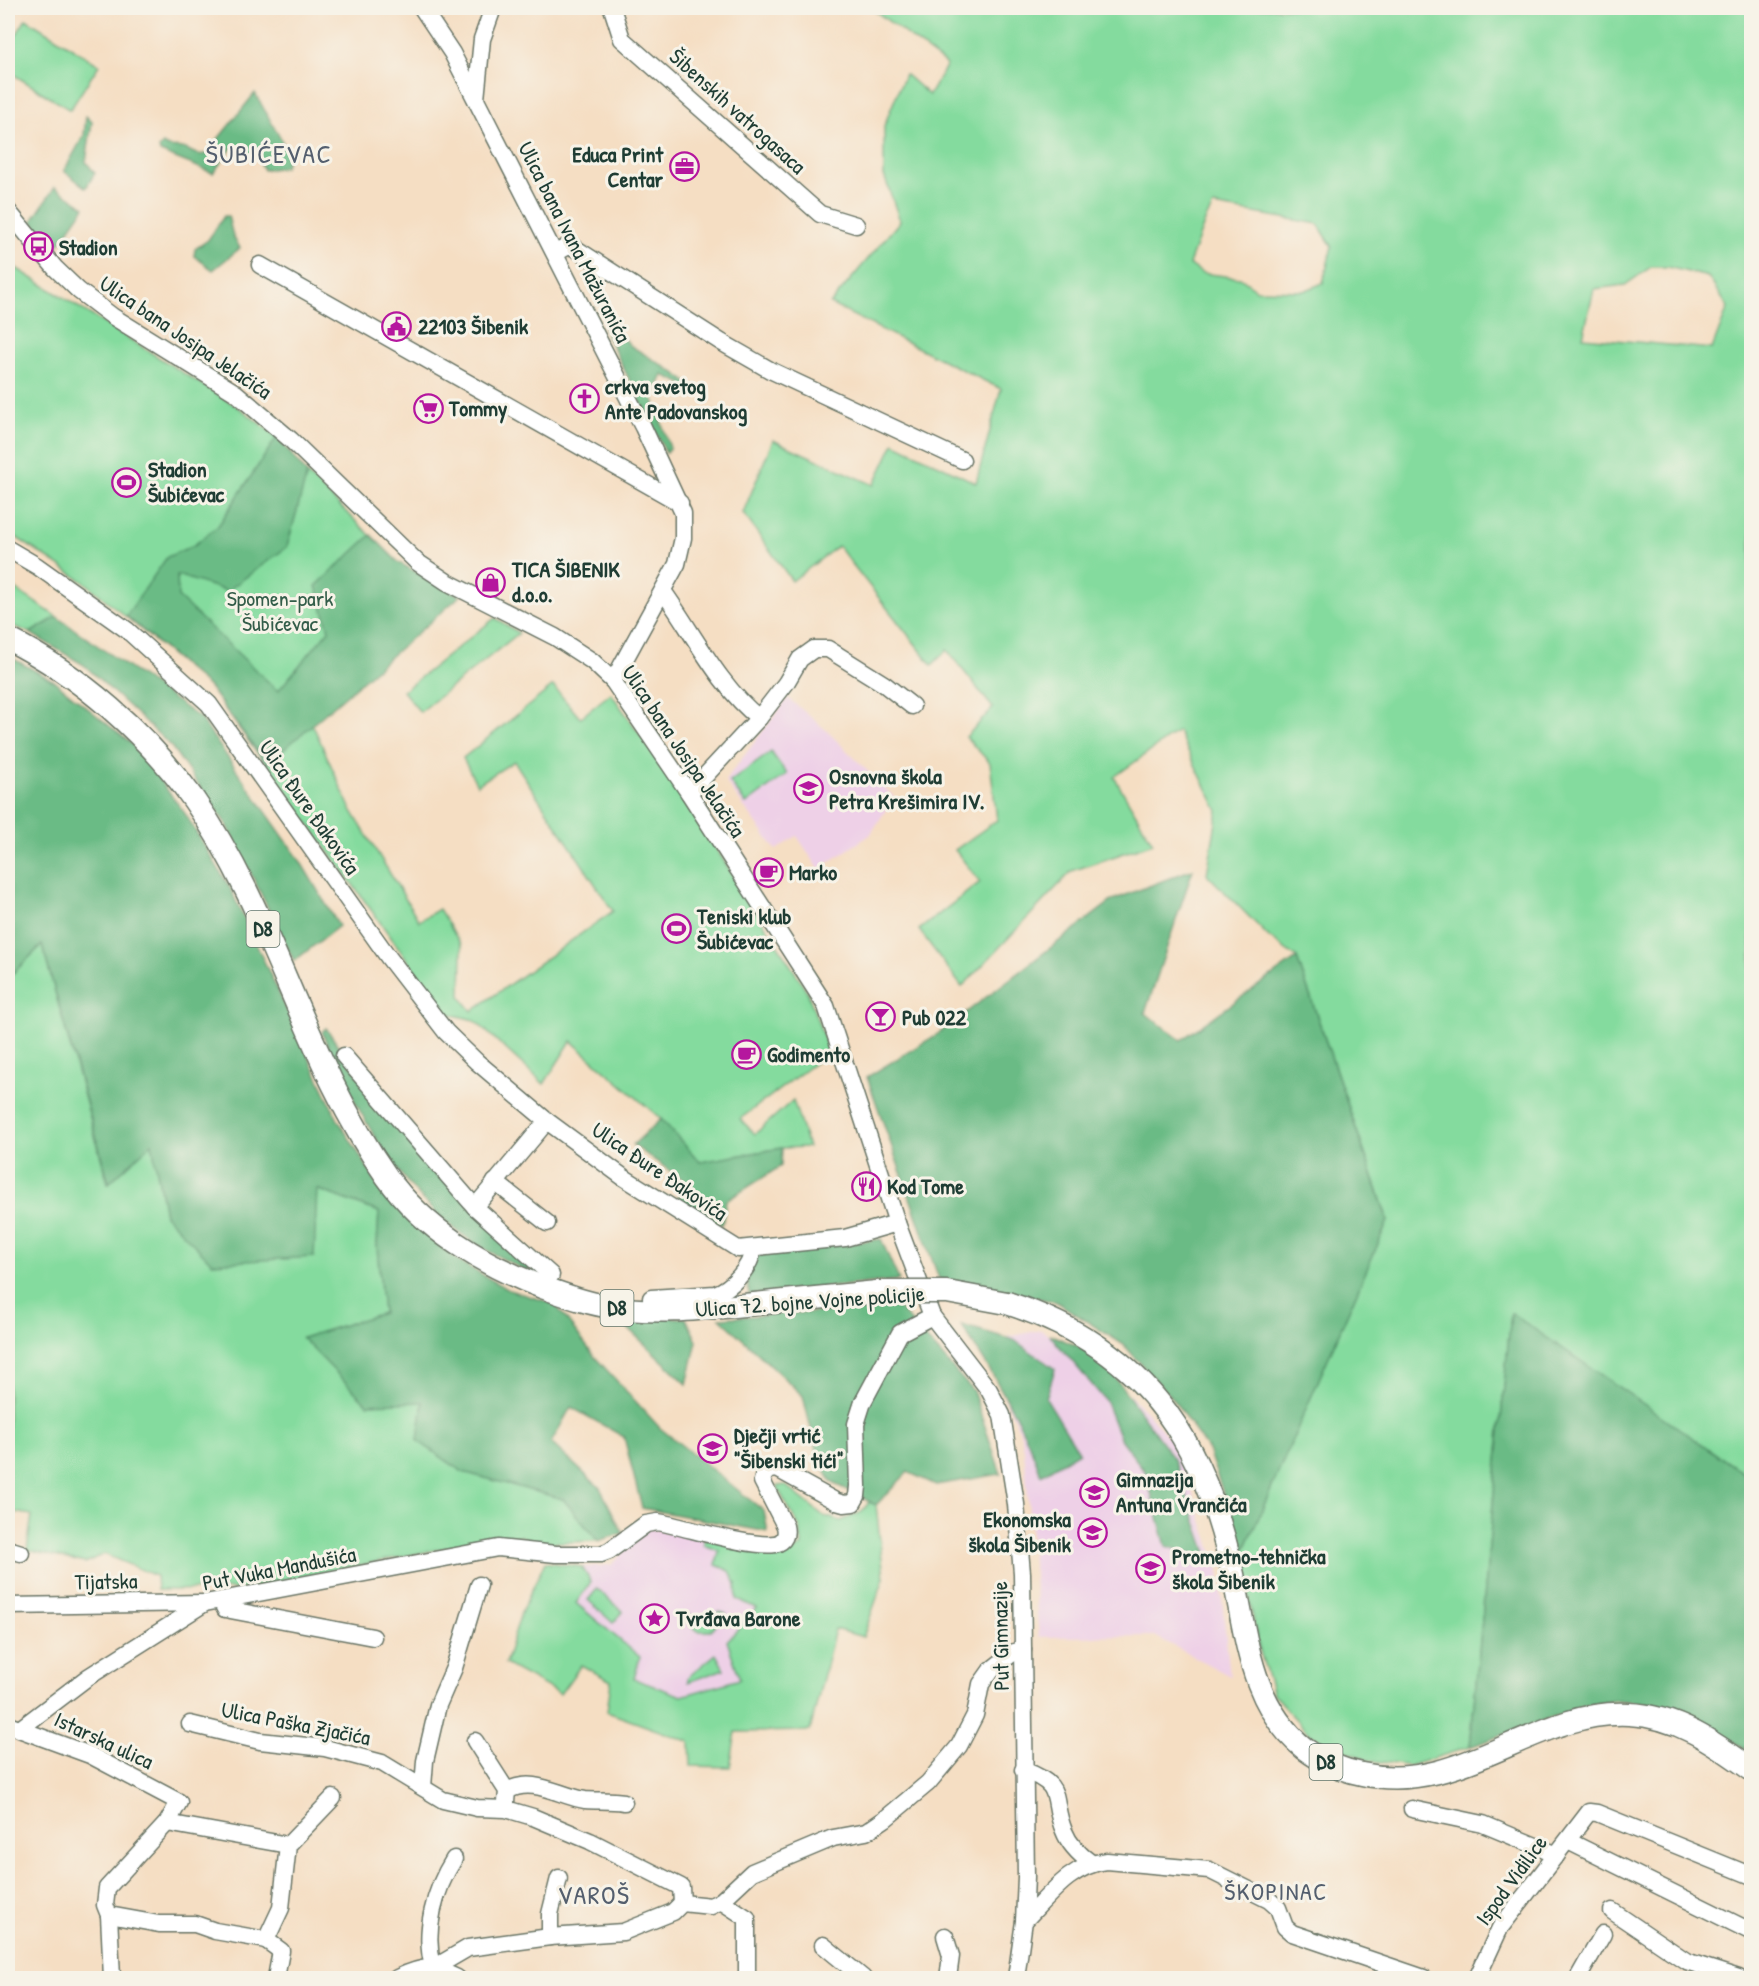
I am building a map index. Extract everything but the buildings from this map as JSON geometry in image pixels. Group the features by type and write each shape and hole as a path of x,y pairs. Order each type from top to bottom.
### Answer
{"main road":[{"name":"Ulica 72. bojne Vojne policije","path":"8,639 54,665 83,687 132,730 194,800 234,869 345,1105 387,1178 421,1214 467,1252 520,1279 582,1301 613,1308 649,1310 712,1308 877,1292 948,1292 1007,1303 1057,1322 1106,1351 1145,1386 1186,1440 1204,1476 1226,1540 1252,1671 1276,1717 1305,1749 1350,1772 1380,1778 1409,1779 1443,1772 1582,1719 1630,1714 1666,1720 1688,1728 1752,1770"}],"street":[{"name":"Ulica bana Ivana Mažuranića","path":"422,8 452,52 556,253 683,513 681,551 663,591 613,681"},
{"path":"476,99 482,39 493,8"},
{"name":"Šibenskih vatrogasaca","path":"612,8 622,39 820,214 856,225"},
{"name":"Ulica bana Josipa Jelačića","path":"8,211 55,268 79,291 112,316 236,393 291,440 417,562 447,582 555,637 592,661 613,681 689,793 826,1006 897,1223 932,1316"},
{"path":"556,253 570,245 721,342 770,370 962,460"},
{"path":"260,265 680,503"},
{"name":"Ulica Đure Đakovića","path":"8,549 37,566 127,630 209,704 389,958 446,1032 477,1062 547,1121 623,1177 680,1210 738,1249 753,1250 845,1238 897,1223"},
{"path":"663,591 732,691 746,708 759,718"},
{"path":"689,793 759,718 786,683 800,659 814,649 828,649 884,684 912,705"},
{"path":"344,1056 475,1207 551,1275"},
{"path":"475,1207 547,1121"},
{"path":"495,1182 547,1223"},
{"path":"651,1298 715,1294 725,1291 743,1270 753,1250"},
{"name":"Put Vuka Mandušića","path":"14,1726 88,1677 213,1602 498,1548 581,1554 609,1551 646,1524 658,1522 724,1537 776,1544 783,1540 786,1533 762,1482 763,1475 769,1470 777,1469 837,1502 853,1503 857,1496 858,1486 856,1424 863,1402 900,1333 932,1316"},
{"name":"Put Gimnazije","path":"932,1316 989,1390 1002,1415 1018,1527 1022,1573 1026,1877 1024,1921 1016,1978"},
{"path":"423,1787 425,1761 438,1706 453,1668 479,1585"},
{"path":"213,1602 225,1609 372,1637"},
{"name":"Tijatska","path":"8,1606 213,1602"},
{"path":"437,1971 444,1962 468,1948 550,1937 623,1932 673,1912 682,1904 711,1906 721,1901 752,1872 832,1838 866,1832 928,1783 959,1746 975,1715 981,1684 991,1670 1007,1656 1023,1650"},
{"name":"Ulica Paška Zjačića","path":"190,1724 260,1741 325,1748 382,1763 444,1800 477,1808 506,1809 565,1829 681,1887 682,1904"},
{"name":"Istarska ulica","path":"14,1726 90,1755 179,1802 167,1823"},
{"path":"475,1741 507,1791 506,1809"},
{"path":"1023,1770 1039,1776 1050,1784 1058,1797 1064,1831 1080,1855 1091,1863"},
{"path":"507,1791 518,1785 528,1785 582,1799 624,1802"},
{"path":"266,1940 282,1908 288,1845 333,1797"},
{"path":"1412,1809 1483,1824 1557,1855"},
{"name":"Ispod Vidilice","path":"1477,1978 1500,1928 1589,1812 1597,1812 1752,1876"},
{"path":"112,1978 109,1915 105,1905 107,1888 167,1823 288,1845"},
{"path":"1568,1841 1752,1932"},
{"path":"437,1971 431,1923 439,1888 454,1859"},
{"path":"1024,1921 1066,1878 1091,1863 1107,1861 1209,1870 1269,1900 1278,1908 1285,1927 1292,1933 1424,1978"},
{"path":"550,1937 550,1914 560,1878"},
{"path":"721,1901 747,1918 747,1978"},
{"path":"1612,1911 1686,1961 1739,1978"},
{"path":"109,1915 159,1924 195,1924 214,1931 266,1940 281,1951 276,1978"},
{"path":"1578,1978 1603,1934"},
{"path":"945,1936 951,1956 948,1978"},
{"path":"824,1945 864,1978"},
{"path":"397,1978 413,1971 437,1971 457,1978"}],"shaded area":[{"name":"Osnovna škola Petra Krešimira IV.","path":"788,698 826,730 894,797 870,835 819,869 797,836 776,850 725,781"},
{"path":"1041,1330 1093,1360 1147,1412 1178,1449 1219,1571 1230,1676 1155,1636 1039,1637 1024,1449 1020,1432 979,1343"},
{"path":"647,1528 704,1538 720,1551 736,1584 737,1600 757,1608 740,1679 682,1696 634,1679 576,1603 591,1582 582,1567 611,1565"}],"green space":[{"path":"871,8 1751,8 1751,1478 1511,1314 1470,1747 1409,1766 1367,1760 1310,1735 1273,1694 1259,1648 1241,1558 1388,1220 1297,958 1269,937 1207,874 1218,811 1178,731 1114,777 1153,843 1072,871 962,987 919,930 980,882 955,850 997,820 990,763 966,737 993,708 947,650 932,665 838,546 792,581 743,513 773,440 874,485 894,443 976,483 1001,389 830,304 900,221 884,175 884,126 905,74 929,95 947,65","holes":["1213,206 1318,224 1332,246 1323,283 1304,291 1257,290 1240,278 1202,273 1189,264","1651,267 1668,267 1708,277 1728,307 1712,349 1583,337 1594,289 1625,285"]},
{"path":"26,19 99,65 70,110 8,71 8,48"},
{"path":"255,93 288,152 285,167 264,170 257,157 234,145 213,173 160,152 159,148 163,144 186,149 195,154 206,154"},
{"path":"86,116 92,122 86,162 95,173 86,188 64,171 84,135"},
{"path":"55,187 85,207 54,251 32,221"},
{"path":"224,216 228,216 233,236 240,248 213,270 194,256 195,249 208,240"},
{"path":"8,263 241,409 277,437 307,474 399,563 460,596 312,723 350,808 419,921 439,909 462,946 461,997 472,1011 613,911 514,761 477,785 463,758 553,686 580,718 611,693 682,795 807,991 829,1052 740,1119 755,1134 793,1100 808,1147 782,1148 700,1162 661,1119 571,1041 544,1084 474,1020 446,1013 209,687 87,584 8,532"},
{"path":"609,322 631,346 675,373 694,388 690,395 683,384 663,375 653,397 670,448 666,453 604,329"},
{"name":"Spomen-park Šubićevac","path":"277,437 307,474 287,547 227,591 177,575 178,597 278,691 329,630 316,586 371,535 399,563 460,596 267,764 209,687 126,616 167,557 194,545 218,526"},
{"path":"8,584 57,617 30,633 8,624"},
{"path":"57,617 200,718 299,859 339,926 294,961 227,825 170,745 84,665 30,633"},
{"path":"495,618 519,633 420,712 403,691"},
{"path":"8,656 54,681 132,744 184,812 229,886 338,1120 380,1188 417,1227 460,1262 509,1290 555,1304 594,1356 660,1428 764,1511 768,1532 642,1508 624,1437 571,1407 551,1443 600,1488 623,1533 598,1541 563,1499 463,1472 418,1441 423,1402 367,1404 302,1338 383,1313 377,1246 379,1212 317,1189 314,1257 212,1263 165,1215 152,1143 109,1183 42,945 8,978"},
{"path":"771,752 787,774 746,804 730,782"},
{"path":"1193,869 1145,1013 1181,1040 1297,958 1388,1221 1241,1558 1226,1501 1208,1450 1175,1402 1124,1345 1057,1302 939,1279 867,1077 938,1034 1113,900"},
{"path":"42,945 108,1183 152,1142 165,1215 316,1189 379,1212 377,1246 383,1313 302,1338 423,1402 418,1441 463,1472 563,1499 598,1541 536,1543 521,1536 450,1547 242,1589 157,1590 156,1576 104,1554 85,1563 27,1550 32,1515 8,1511 8,978"},
{"path":"326,1028 358,1075 532,1266 527,1272 470,1240 444,1220 400,1173 381,1147 349,1091 322,1032"},
{"path":"661,1119 700,1162 782,1148 781,1166 726,1201 722,1225 677,1200 686,1182 633,1145"},
{"path":"881,1239 899,1280 749,1295 745,1257"},
{"path":"898,1307 973,1391 1001,1474 936,1485 908,1472 876,1505 831,1482 817,1453 803,1396 720,1318"},
{"path":"1511,1313 1751,1478 1751,1753 1701,1720 1660,1705 1617,1700 1583,1706 1470,1747"},
{"path":"614,1315 686,1318 697,1341 687,1384"},
{"path":"961,1325 1014,1340 1055,1369 1046,1398 1079,1452 1041,1475 1034,1455 1006,1397"},
{"path":"1049,1334 1099,1355 1174,1459 1209,1559 1166,1546 1145,1471 1121,1440 1105,1400"},
{"path":"785,1485 824,1516 841,1521 862,1512 869,1502 876,1505 884,1578 863,1637 835,1629 810,1731 736,1732 730,1767 691,1766 690,1742 607,1712 611,1681 581,1665 560,1694 505,1664 521,1613 545,1562 582,1567 591,1582 576,1603 640,1657 634,1679 682,1696 740,1679 727,1641 757,1608 737,1600 736,1584 730,1571 716,1565 719,1551 704,1545 704,1538 774,1556 787,1554 802,1546 800,1528 778,1489 778,1486"},
{"path":"597,1589 623,1612 613,1623 588,1600"},
{"path":"719,1612 726,1614 711,1631 698,1631 680,1616 688,1613 697,1621 712,1619"},
{"path":"716,1654 724,1669 688,1682 688,1677"}],"place":[{"name":"Educa Print Centar","path":"684,167"},
{"name":"Stadion","path":"38,247"},
{"name":"22103 Šibenik","path":"397,326"},
{"name":"crkva svetog Ante Padovanskog","path":"584,399"},
{"name":"Tommy","path":"428,408"},
{"name":"Stadion Šubićevac","path":"127,482"},
{"name":"TICA ŠIBENIK d.o.o.","path":"491,582"},
{"name":"Osnovna škola Petra Krešimira IV.","path":"808,789"},
{"name":"Marko","path":"768,872"},
{"name":"Teniski klub Šubićevac","path":"676,929"},
{"name":"Pub 022","path":"881,1017"},
{"name":"Godimento","path":"746,1054"},
{"name":"Kod Tome","path":"866,1186"},
{"name":"Dječji vrtić \"Šibenski tići\"","path":"713,1448"},
{"name":"Gimnazija Antuna Vrančića","path":"1095,1492"},
{"name":"Ekonomska škola Šibenik","path":"1092,1532"},
{"name":"Prometno-tehnička škola Šibenik","path":"1151,1569"},
{"name":"Tvrđava Barone","path":"655,1618"}],"district":[{"name":"ŠUBIĆEVAC","path":"269,154"},
{"name":"ŠKOPINAC","path":"1276,1892"},
{"name":"VAROŠ","path":"594,1895"}]}
